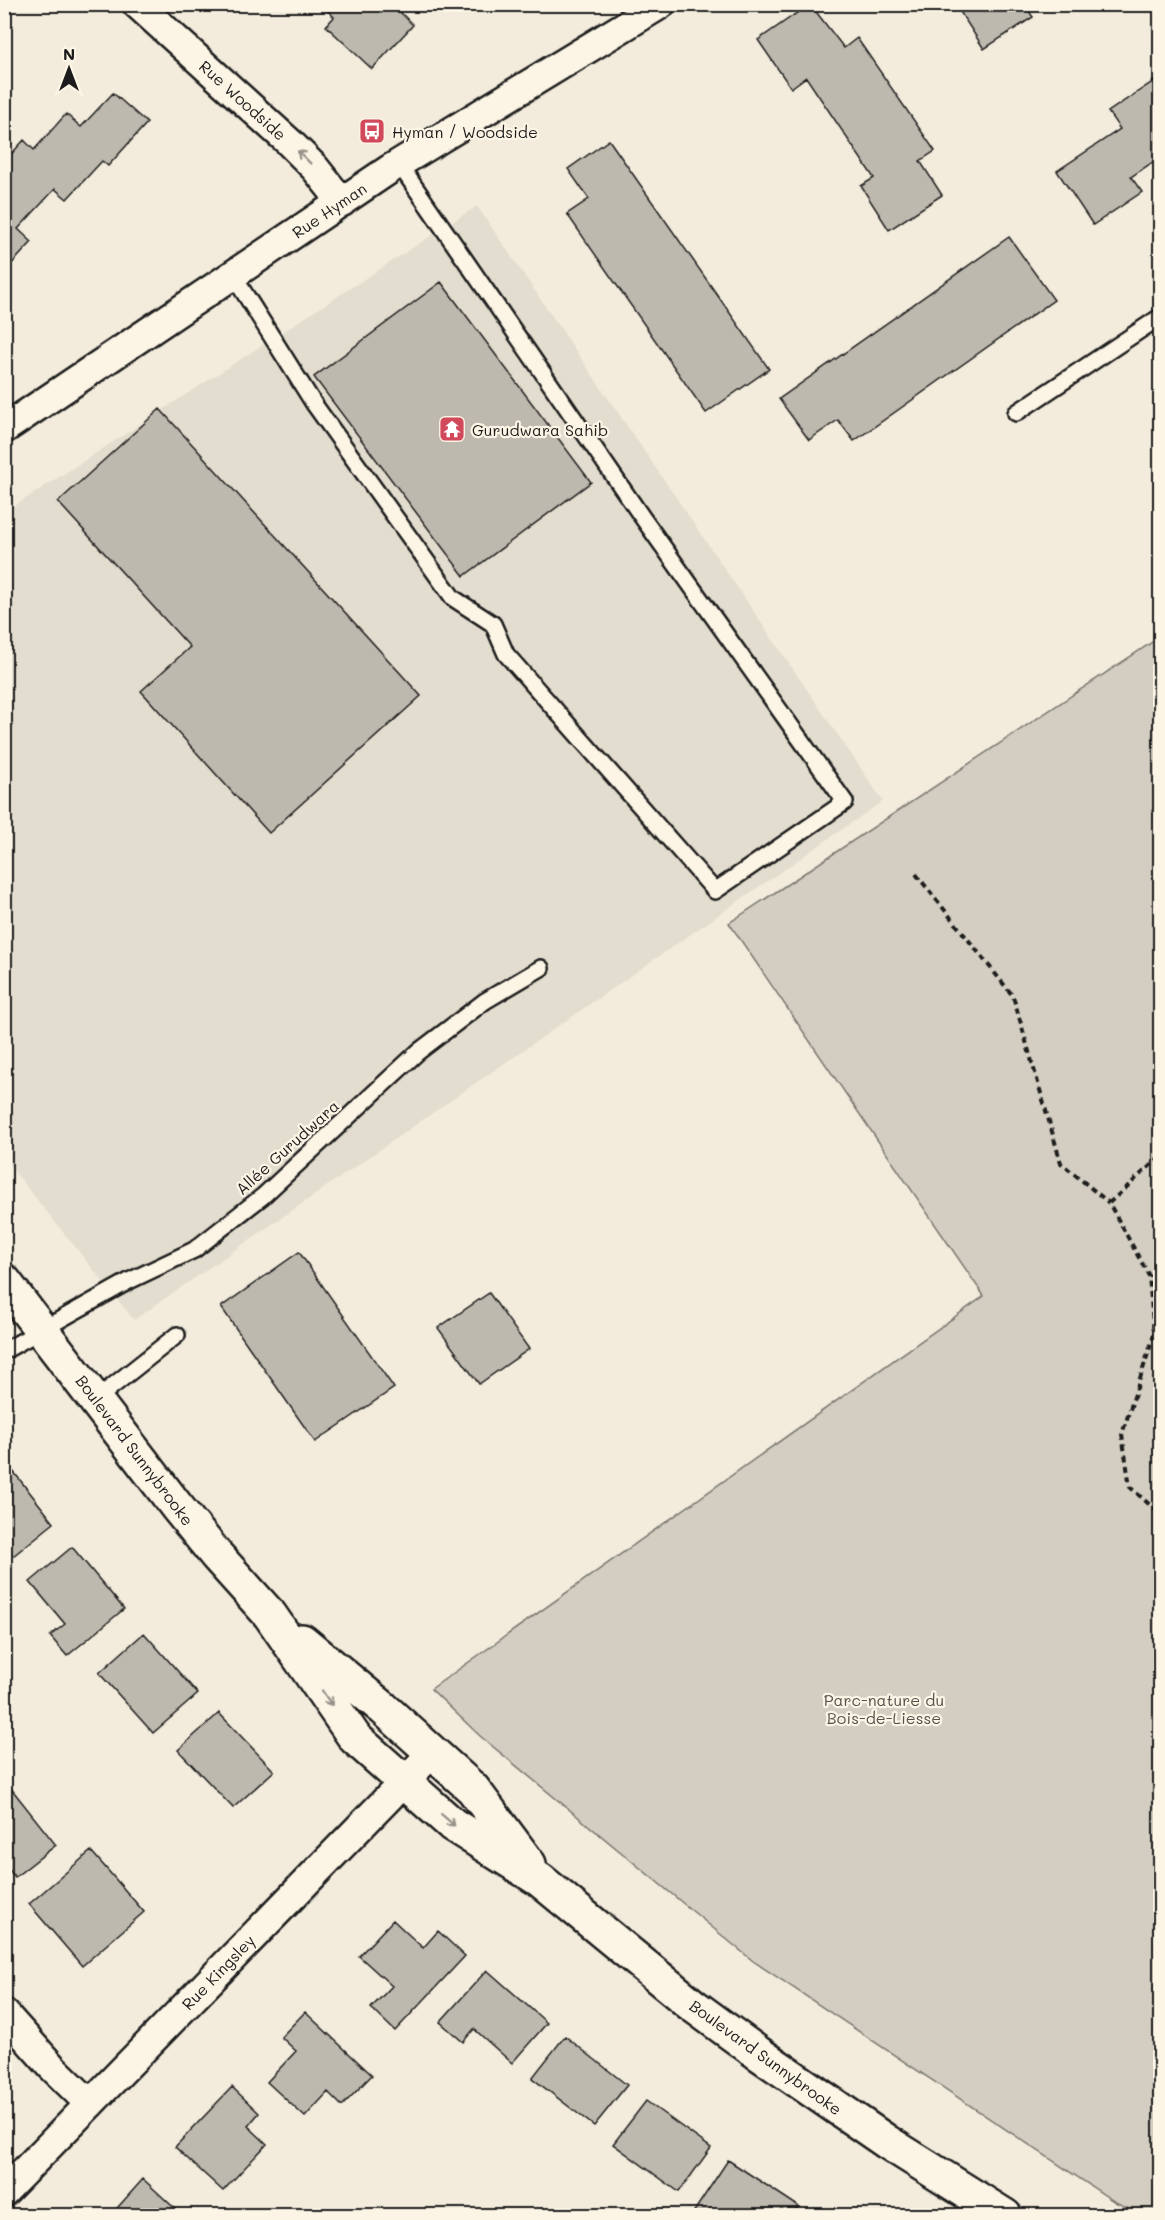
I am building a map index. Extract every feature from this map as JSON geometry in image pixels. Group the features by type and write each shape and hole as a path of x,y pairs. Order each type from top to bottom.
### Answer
{"street":[{"name":"Rue Woodside","path":"137,4 289,142 315,168 342,202"},
{"name":"Rue Hyman","path":"4,429 399,164 661,4"},
{"name":"Boulevard Sunnybrooke","path":"4,1281 190,1524 270,1615 355,1738 453,1825 540,1880 691,2004 877,2135 1005,2216"},
{"name":"Boulevard Sunnybrooke","path":"270,1615 383,1708 472,1790 540,1880"},
{"name":"Rue Kingsley","path":"4,2192 432,1753"},
{"path":"4,2013 52,2067 90,2104"}],"lane":[{"path":"233,275 314,404 453,598 492,624 506,654 715,891 845,802 642,517 399,164"},
{"path":"1016,413 1161,317"},
{"name":"Allée Gurudwara","path":"4,1351 129,1281 194,1250 263,1196 418,1052 485,1001 541,968"},
{"path":"95,1400 177,1335"}],"path":[{"path":"916,874 1013,996 1061,1163 1109,1203 1149,1276 1154,1335 1122,1434 1130,1486 1161,1514"},
{"path":"1109,1203 1161,1157"},
{"path":"1151,2216 1161,2205"}],"shaded area":[{"path":"477,206 883,801 134,1320 5,1160 5,512"}],"green space":[{"name":"Parc-nature du Bois-de-Liesse","path":"1160,637 1160,2215 1145,2215 1115,2202 753,1961 480,1736 431,1689 984,1296 729,923"}],"building":[{"path":"321,4 392,4 413,25 372,69 326,26 334,17"},
{"path":"810,4 844,48 857,38 935,151 920,161 942,195 889,230 861,186 874,178 806,77 791,88 758,40"},
{"path":"955,4 1024,4 1033,17 984,49"},
{"path":"1160,77 1160,157 1131,177 1142,192 1093,225 1057,171 1120,129 1108,112"},
{"path":"113,93 147,123 108,166 102,161 67,199 55,189 18,229 32,242 4,272 4,162 24,140 34,150 66,114 81,127"},
{"path":"609,140 769,369 706,413 567,214 589,199 568,169"},
{"path":"1009,237 1054,300 854,441 838,420 809,440 779,399"},
{"name":"Gurudwara Sahib","path":"441,282 591,482 464,576 314,377"},
{"path":"160,409 421,696 269,833 141,691 190,647 58,502"},
{"path":"299,1252 394,1388 315,1442 221,1307"},
{"path":"489,1293 529,1349 479,1384 438,1328"},
{"path":"5,1461 54,1523 13,1556 4,1545"},
{"path":"72,1547 124,1609 67,1656 50,1636 65,1624 30,1582"},
{"path":"144,1633 198,1694 153,1733 99,1673"},
{"path":"219,1713 274,1771 233,1808 178,1750"},
{"path":"6,1782 56,1845 15,1877 4,1864"},
{"path":"91,1851 144,1912 82,1966 29,1904"},
{"path":"393,1920 423,1948 438,1931 465,1956 395,2031 371,2008 392,1986 359,1956"},
{"path":"487,1970 547,2023 512,2063 474,2029 463,2042 440,2022"},
{"path":"305,2012 372,2075 342,2106 328,2092 305,2117 267,2082 296,2051 281,2037"},
{"path":"565,2036 627,2085 594,2126 532,2078"},
{"path":"232,2087 259,2113 248,2126 267,2144 223,2191 175,2147"},
{"path":"646,2101 711,2148 679,2192 613,2144"},
{"path":"728,2160 798,2206 792,2216 691,2216"},
{"path":"143,2179 183,2216 110,2216"}],"place":[{"name":"Hyman / Woodside","path":"372,131"},
{"name":"Gurudwara Sahib","path":"452,429"}]}
